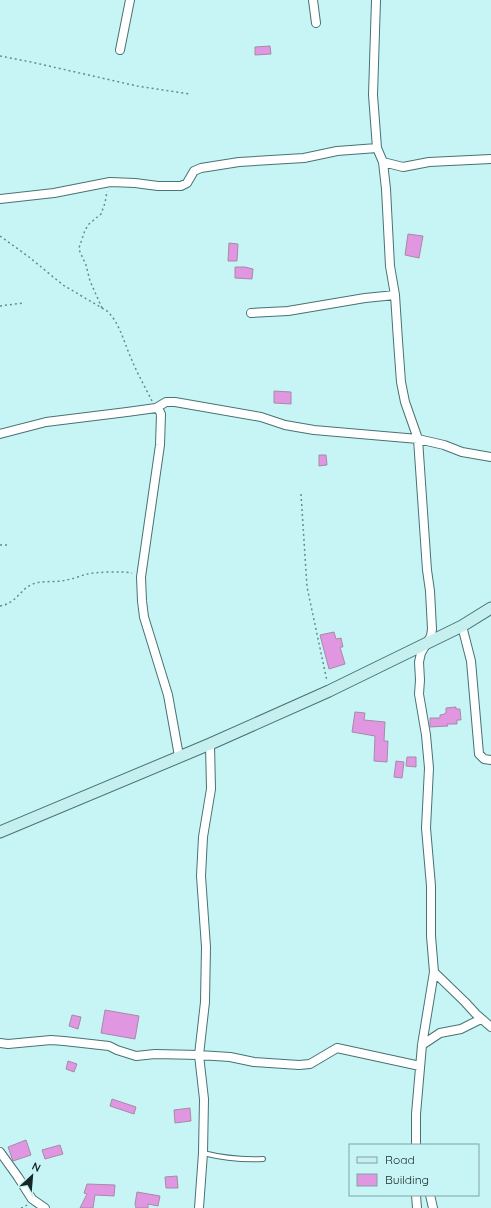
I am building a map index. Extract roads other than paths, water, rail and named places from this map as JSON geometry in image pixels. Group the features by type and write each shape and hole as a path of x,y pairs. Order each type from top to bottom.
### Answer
{"street":[{"path":"120,50 130,0"},
{"path":"314,0 316,23"},
{"path":"376,0 373,94 377,148 383,162 386,189 390,266 395,295 401,382 405,402 418,439 432,622 431,636 421,653 419,662 419,694 426,735 429,768 426,828 431,886 431,936 434,972 422,1045 416,1114 416,1144"},
{"path":"0,199 54,193 110,182 158,186 181,186 187,183 194,171 201,168 239,162 304,158 337,151 377,148"},
{"path":"383,162 403,167 429,162 491,159"},
{"path":"251,313 288,311 365,298 395,295"},
{"path":"0,434 46,422 156,408 166,402 175,402 261,418 285,425 314,430 418,439 444,445 462,452 491,457"},
{"path":"156,408 161,414 162,424 141,577 142,601 144,617 168,695 179,756"},
{"path":"0,832 210,744 329,690 462,626 491,608"},
{"path":"462,626 471,661 479,754 484,758 491,760"},
{"path":"199,1208 203,1153 204,1099 199,1055 203,1019 206,947 201,876 203,837 211,789 210,744"},
{"path":"434,972 491,1027"},
{"path":"422,1045 440,1033 461,1029 481,1018"},
{"path":"0,1043 8,1044 51,1040 109,1046 136,1056 155,1054 199,1055 230,1057 254,1062 299,1065 310,1064 337,1048 420,1066"},
{"path":"0,1152 32,1199 45,1208"},
{"path":"416,1196 417,1208"},
{"path":"430,1196 433,1208"}],"lane":[{"path":"203,1153 247,1160 262,1159"}]}
